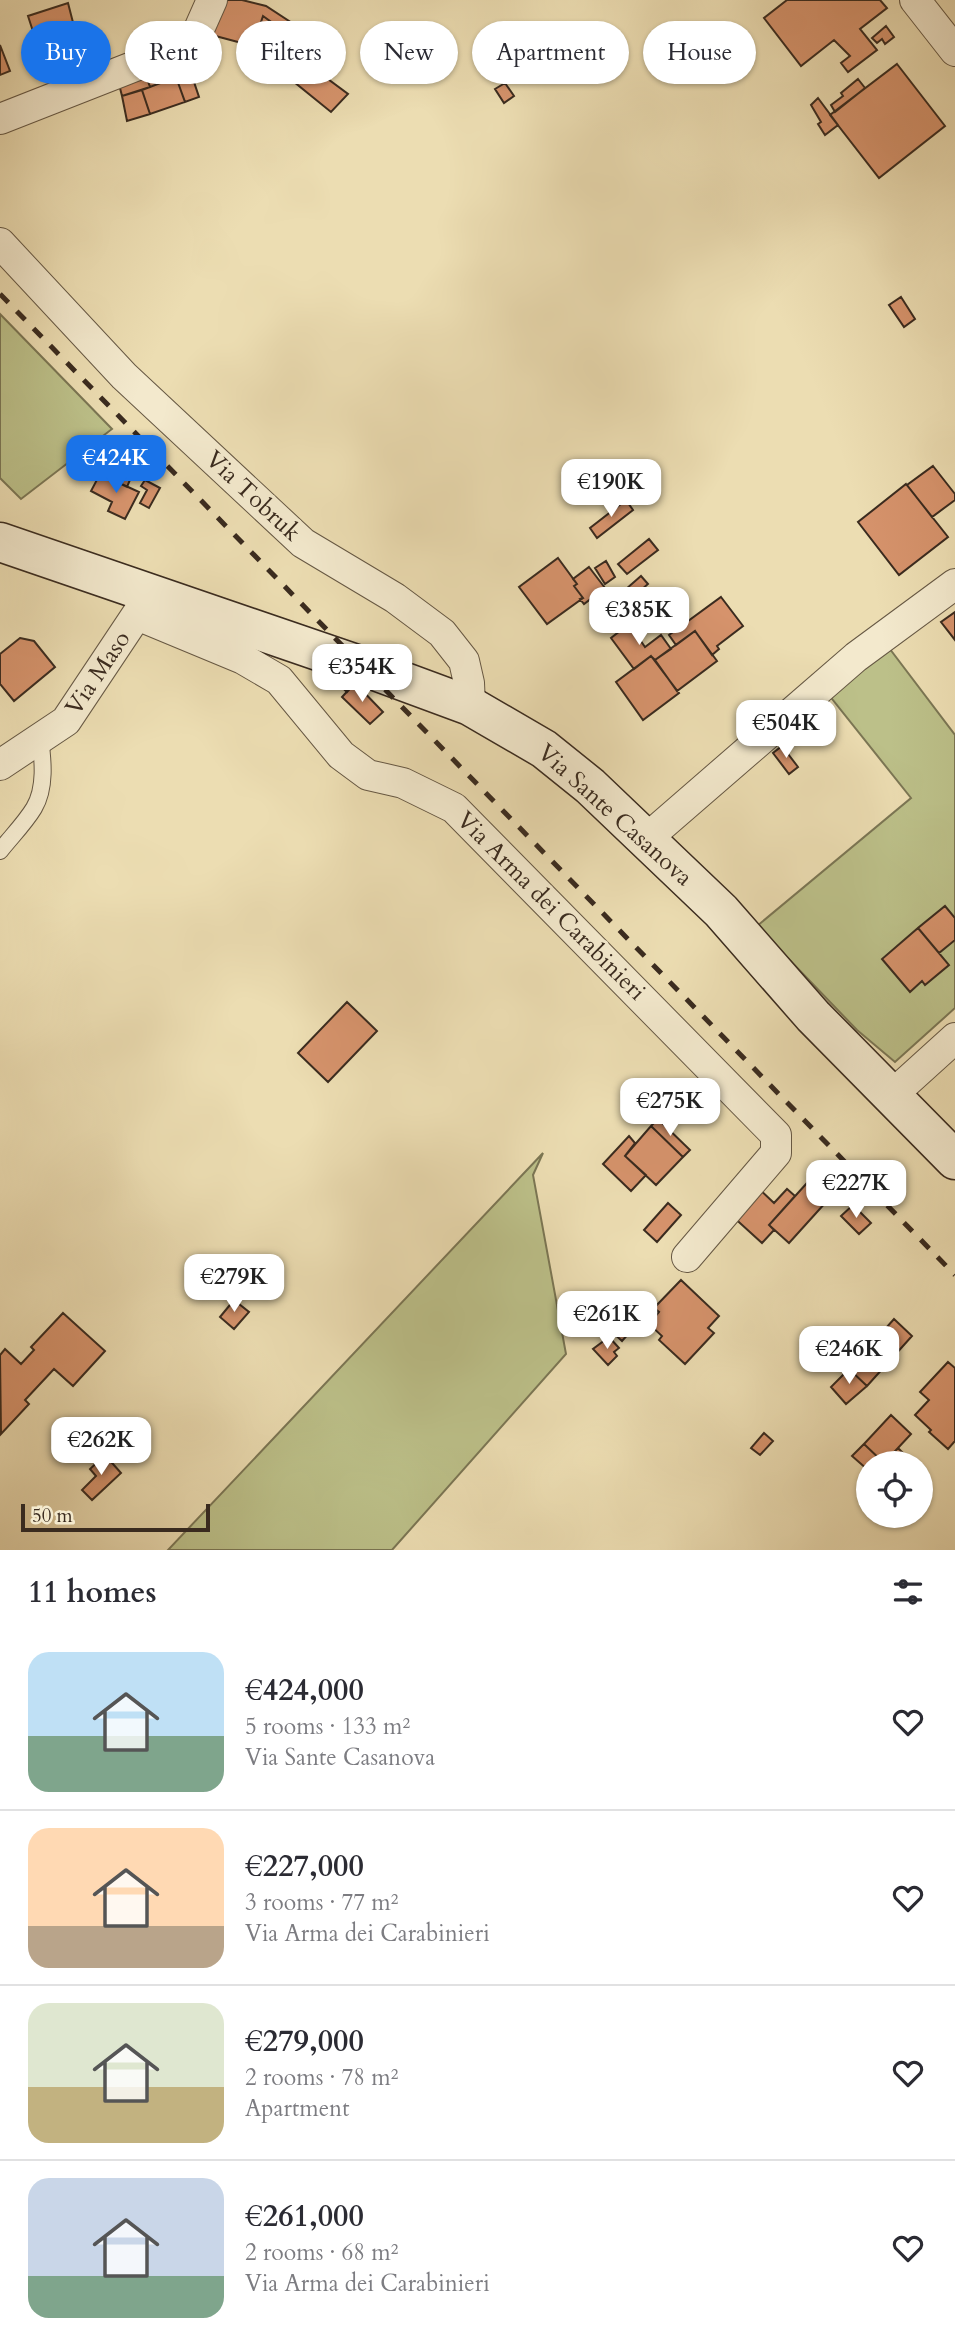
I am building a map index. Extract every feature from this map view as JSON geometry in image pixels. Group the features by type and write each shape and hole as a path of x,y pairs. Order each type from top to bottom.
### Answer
{"main road":[{"name":"Via Sante Casanova","path":"0,542 144,605 359,665 470,706 544,749 590,786 721,911 813,1016 950,1155"}],"street":[{"path":"0,119 186,46 196,36 212,0"},
{"path":"915,0 955,51"},
{"name":"Via Tobruk","path":"0,243 124,376 303,543 395,598 442,633 464,661 470,706"},
{"path":"645,840 856,657 955,584"},
{"name":"Via Maso","path":"0,765 66,721 144,605"},
{"name":"Via Arma dei Carabinieri","path":"144,605 279,680 341,755 368,775 403,783 454,808 776,1135 776,1153 687,1257"},
{"path":"891,1096 955,1038"}],"lane":[{"path":"0,851 35,807 43,767 40,738"}],"green space":[{"path":"0,314 112,429 21,499 0,478"},
{"path":"877,632 955,735 955,1008 895,1062 857,1030 757,926 911,798 813,675"},
{"path":"543,1153 533,1175 566,1354 392,1550 168,1550"}],"building":[{"path":"217,0 242,0 266,6 289,21 270,21 263,16 261,21 236,21 236,41 222,38 222,21 211,21"},
{"path":"787,0 880,0 887,8 860,29 877,50 848,72 841,63 850,56 834,40 801,66 764,18"},
{"path":"68,3 73,21 30,21 28,16"},
{"path":"886,26 894,37 885,44 882,39 877,43 872,38"},
{"path":"0,45 10,71 0,75"},
{"path":"897,64 945,126 879,178 830,115"},
{"path":"125,77 125,84 149,84 150,87 122,96 118,80"},
{"path":"858,79 865,88 835,112 831,105"},
{"path":"158,84 179,84 185,102 150,114 142,90"},
{"path":"179,84 195,84 199,97 185,102"},
{"path":"297,84 335,84 348,94 331,112"},
{"path":"506,84 514,96 504,103 495,89"},
{"path":"142,90 150,114 127,121 122,96"},
{"path":"818,98 838,125 825,135 811,105"},
{"path":"901,297 915,319 904,327 889,305"},
{"path":"105,463 132,475 127,487 100,474"},
{"path":"933,466 955,494 955,500 932,517 907,485"},
{"path":"100,474 139,492 125,519 108,511 112,502 91,491"},
{"path":"145,480 160,488 149,508 140,503 147,490 141,486"},
{"path":"906,484 948,537 899,575 858,522"},
{"path":"626,500 633,510 597,538 590,528"},
{"path":"649,539 658,550 627,574 618,564"},
{"path":"558,558 577,584 574,586 583,598 547,624 519,587"},
{"path":"606,561 615,577 605,584 595,568"},
{"path":"589,567 605,588 584,604 573,579"},
{"path":"641,576 648,584 633,597 626,589"},
{"path":"721,597 743,626 717,646 719,649 712,655 695,631 676,645 669,635"},
{"path":"955,612 955,640 941,622"},
{"path":"629,624 645,647 661,635 671,649 655,660 651,656 634,669 611,638"},
{"path":"695,631 717,661 677,691 655,660"},
{"path":"20,638 34,641 55,667 14,701 0,684 0,654"},
{"path":"651,656 679,693 643,720 616,682"},
{"path":"342,670 355,683 347,692 333,679"},
{"path":"355,683 383,712 370,724 342,697"},
{"path":"782,746 798,767 789,774 773,753"},
{"path":"945,906 955,918 955,940 939,953 918,928"},
{"path":"918,928 949,965 925,985 922,981 910,992 882,959"},
{"path":"347,1002 377,1031 328,1082 298,1053"},
{"path":"658,1119 690,1150 683,1157 651,1126"},
{"path":"651,1126 683,1157 656,1185 625,1156"},
{"path":"629,1136 635,1143 625,1156 646,1175 631,1191 603,1164"},
{"path":"816,1173 836,1191 789,1243 769,1225"},
{"path":"756,1186 774,1203 787,1189 795,1196 769,1225 774,1230 762,1243 730,1214"},
{"path":"668,1203 681,1215 657,1242 644,1230"},
{"path":"853,1205 871,1223 859,1234 841,1216"},
{"path":"681,1280 719,1316 708,1328 714,1333 685,1364 659,1340 662,1336 649,1324 659,1312 654,1308"},
{"path":"234,1300 249,1312 234,1329 220,1317"},
{"path":"633,1303 646,1314 622,1341 609,1329"},
{"path":"63,1313 105,1351 73,1386 54,1369 25,1400 29,1404 1,1434 0,1355 5,1349 21,1364 34,1350 31,1347"},
{"path":"894,1319 912,1336 867,1386 849,1369 860,1357 853,1350 864,1338 871,1345"},
{"path":"609,1337 619,1348 614,1352 617,1356 608,1365 593,1349"},
{"path":"948,1362 955,1368 955,1441 948,1449 915,1415 929,1400 920,1392"},
{"path":"849,1369 867,1386 846,1404 831,1387"},
{"path":"891,1415 911,1434 895,1451 871,1451 864,1444"},
{"path":"764,1433 773,1441 760,1455 751,1448"},
{"path":"864,1444 871,1451 857,1451"},
{"path":"105,1455 121,1473 92,1500 82,1490 96,1476 90,1469"}],"railway":[{"path":"0,294 955,1275"}]}
